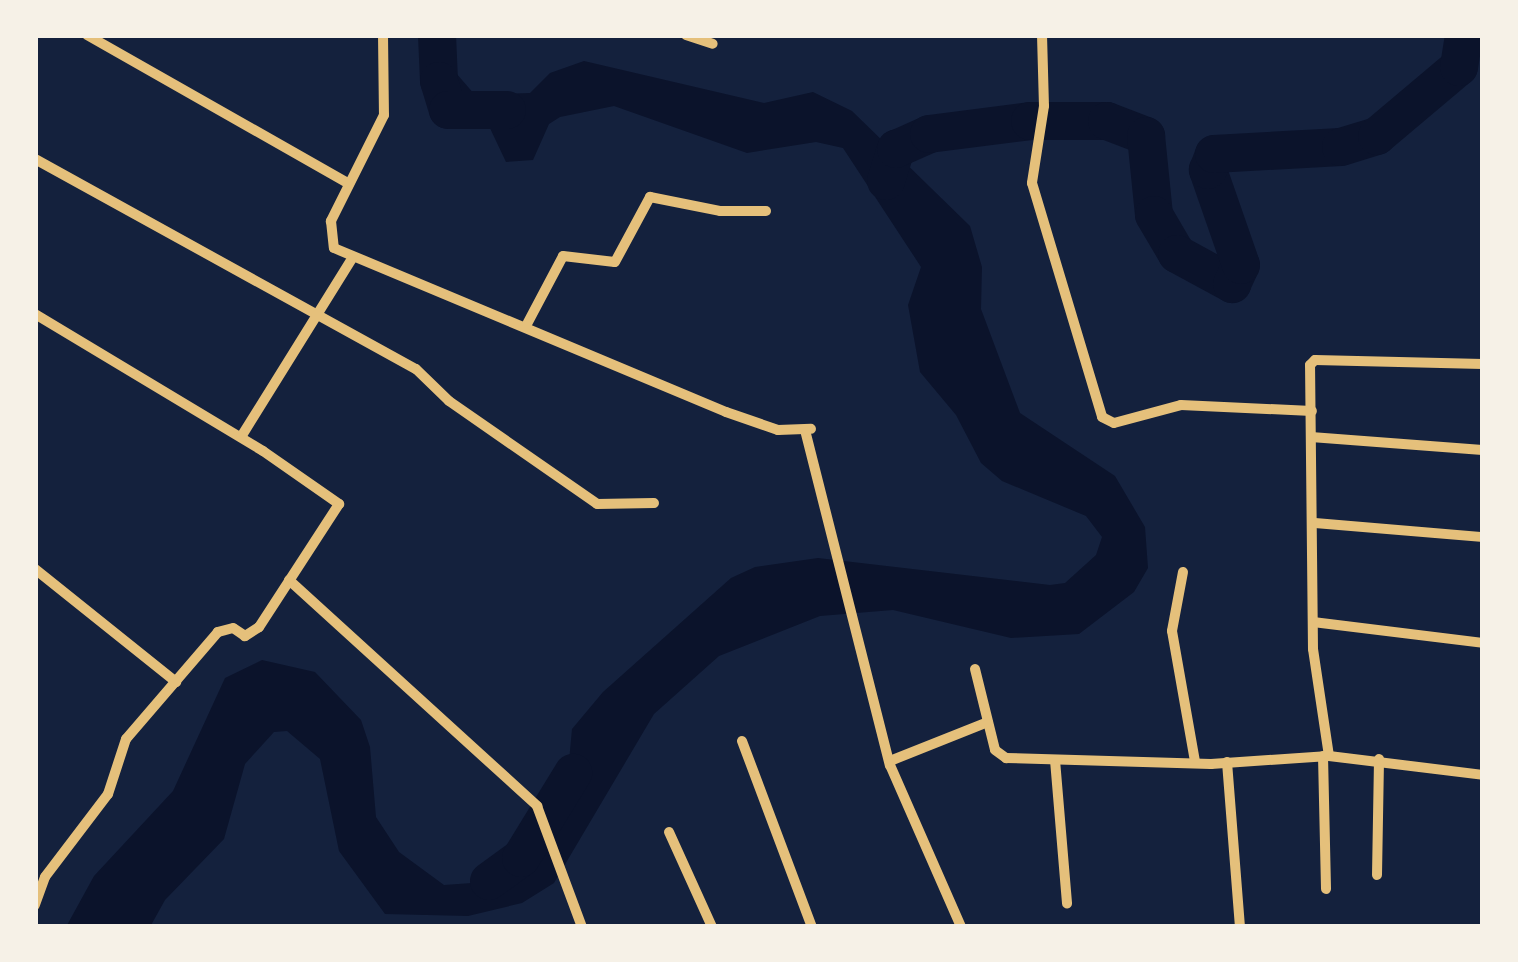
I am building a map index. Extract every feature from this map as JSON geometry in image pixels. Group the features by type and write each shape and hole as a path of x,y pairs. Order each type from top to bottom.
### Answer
{"street":[{"path":"87,35 348,184"},
{"path":"383,35 384,115 329,228 334,248 352,260 526,326 726,412 778,430 808,429 839,555 846,604 890,761 961,927"},
{"path":"686,35 713,44"},
{"path":"1042,35 1044,106 1032,183 1102,417 1114,422 1182,405 1312,410"},
{"path":"35,159 316,318 416,369 449,401 597,504 654,503"},
{"path":"526,326 563,256 609,263 622,257 644,200 766,210"},
{"path":"241,437 352,260"},
{"path":"35,314 241,437 339,504 251,634 227,627 218,632 126,739 108,794 45,877 35,905"},
{"path":"1326,889 1326,756 1313,622 1315,523 1308,370 1316,360 1483,364"},
{"path":"1311,437 1483,450"},
{"path":"1315,523 1483,537"},
{"path":"35,569 176,682"},
{"path":"1182,572 1172,631 1195,761"},
{"path":"289,580 538,806 552,856 582,927"},
{"path":"1313,622 1483,643"},
{"path":"976,670 998,756 1227,762 1326,756 1483,775"},
{"path":"890,761 988,722"},
{"path":"742,741 812,927"},
{"path":"1056,760 1067,904"},
{"path":"1377,875 1378,760"},
{"path":"1227,762 1240,927"},
{"path":"668,832 712,927"}],"water":[{"path":"431,35 456,35 456,73 475,95 530,93 550,73 584,61 764,103 813,92 852,111 970,226 982,267 981,309 1020,413 1115,476 1145,527 1148,568 1134,592 1079,634 1011,638 893,610 820,616 719,656 654,714 554,883 522,903 468,916 385,914 339,851 320,759 287,731 274,732 245,764 224,839 165,900 150,927 66,927 94,876 173,791 225,678 262,660 315,672 361,720 370,747 376,817 399,852 444,885 486,882 539,836 567,783 572,729 603,692 731,578 755,567 818,558 1050,585 1065,583 1096,555 1102,537 1086,516 1002,481 981,463 956,415 920,372 908,305 921,267 843,148 816,142 747,153 614,106 560,117 549,124 533,160 506,162 488,124 450,108 437,85"}],"waterway":[{"path":"437,35 439,81 448,110 507,110"},
{"path":"886,181 896,149 929,134 1030,121 1107,121 1146,136 1154,215 1177,254 1232,284 1241,265 1208,170 1214,154 1341,147 1377,136 1459,67 1464,35"},
{"path":"489,881 521,858 573,773"}]}
